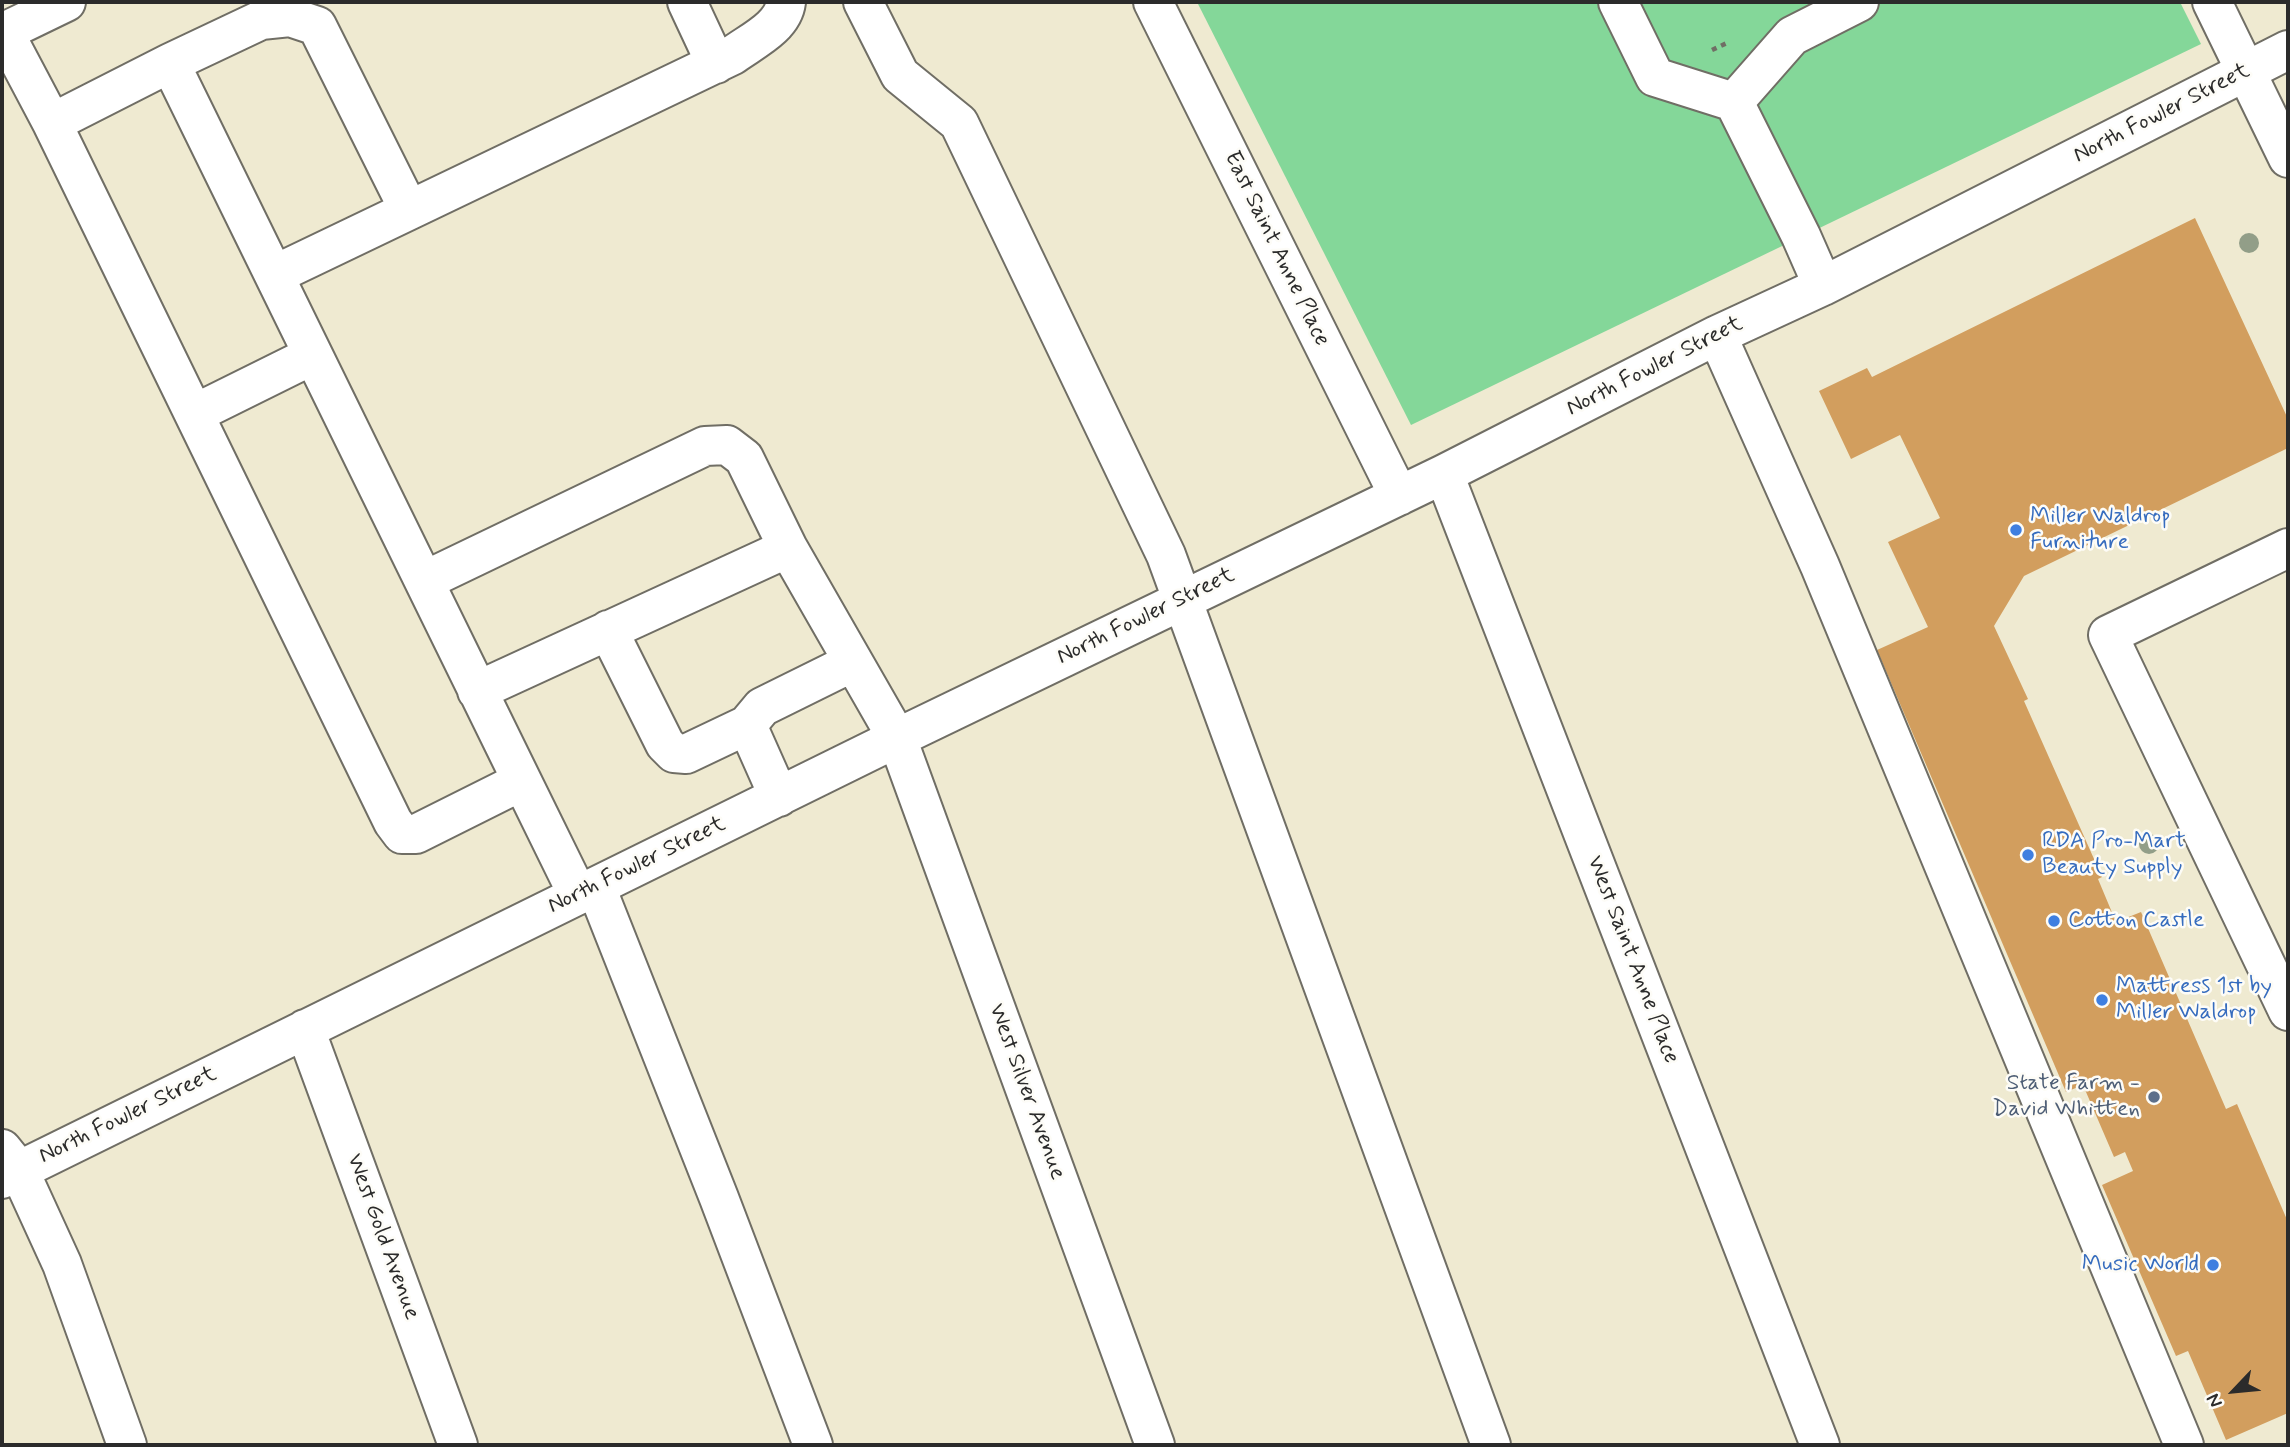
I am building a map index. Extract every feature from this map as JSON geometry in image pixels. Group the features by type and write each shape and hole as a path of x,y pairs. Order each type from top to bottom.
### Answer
{"street":[{"path":"66,2 3,33 52,123 393,822 402,834 416,834 522,781"},
{"path":"687,2 716,64"},
{"path":"274,275 733,55 778,23 786,2"},
{"path":"863,2 900,75 959,123 1166,555 1491,1445"},
{"name":"East Saint Anne Place","path":"1153,2 1399,496"},
{"path":"1618,2 1655,77 1734,103 1823,286"},
{"path":"1734,103 1792,36 1859,2"},
{"path":"2212,2 2288,158"},
{"path":"52,123 261,20 290,17 317,26 409,210"},
{"name":"North Fowler Street","path":"8,1166 305,1029 897,738 1444,474 1717,335 1823,286 2288,50"},
{"path":"170,63 522,781 587,891 719,1198 813,1445"},
{"path":"1717,335 1820,566 2184,1445"},
{"path":"194,414 313,355"},
{"name":"West Silver Avenue","path":"424,581 705,446 727,445 744,458 788,548 897,738 1155,1445"},
{"name":"West Saint Anne Place","path":"1444,474 1820,1445"},
{"path":"477,691 788,548"},
{"path":"2288,548 2108,635 2288,1011"},
{"path":"608,630 665,744 674,753 686,754 747,725 762,707 853,662"},
{"path":"747,725 779,797"},
{"name":"West Gold Avenue","path":"305,1029 458,1445"},
{"path":"8,1166 62,1264 127,1445"}],"path":[{"path":"1655,77 1740,37"}],"green space":[{"path":"1197,2 2180,2 2201,44 1411,425"}],"building":[{"path":"2195,218 2288,419 2288,448 2024,576 1994,626 2028,699 2024,701 2102,877 2098,879 2116,922 2141,912 2226,1109 2237,1104 2288,1222 2288,1413 2226,1440 2188,1351 2176,1356 2102,1185 2133,1171 2125,1152 2114,1157 2083,1085 2066,1092 1877,650 1928,627 1888,542 1940,518 1900,435 1851,459 1819,391 1867,368 1872,377"}],"place":[{"name":"Miller Waldrop Furniture","path":"2016,530"},
{"name":"RDA Pro-Mart Beauty Supply","path":"2028,855"},
{"name":"Cotton Castle","path":"2054,921"},
{"name":"Mattress 1st by Miller Waldrop","path":"2102,1000"},
{"name":"State Farm - David Whitten","path":"2154,1097"},
{"name":"Music World","path":"2213,1265"}]}
